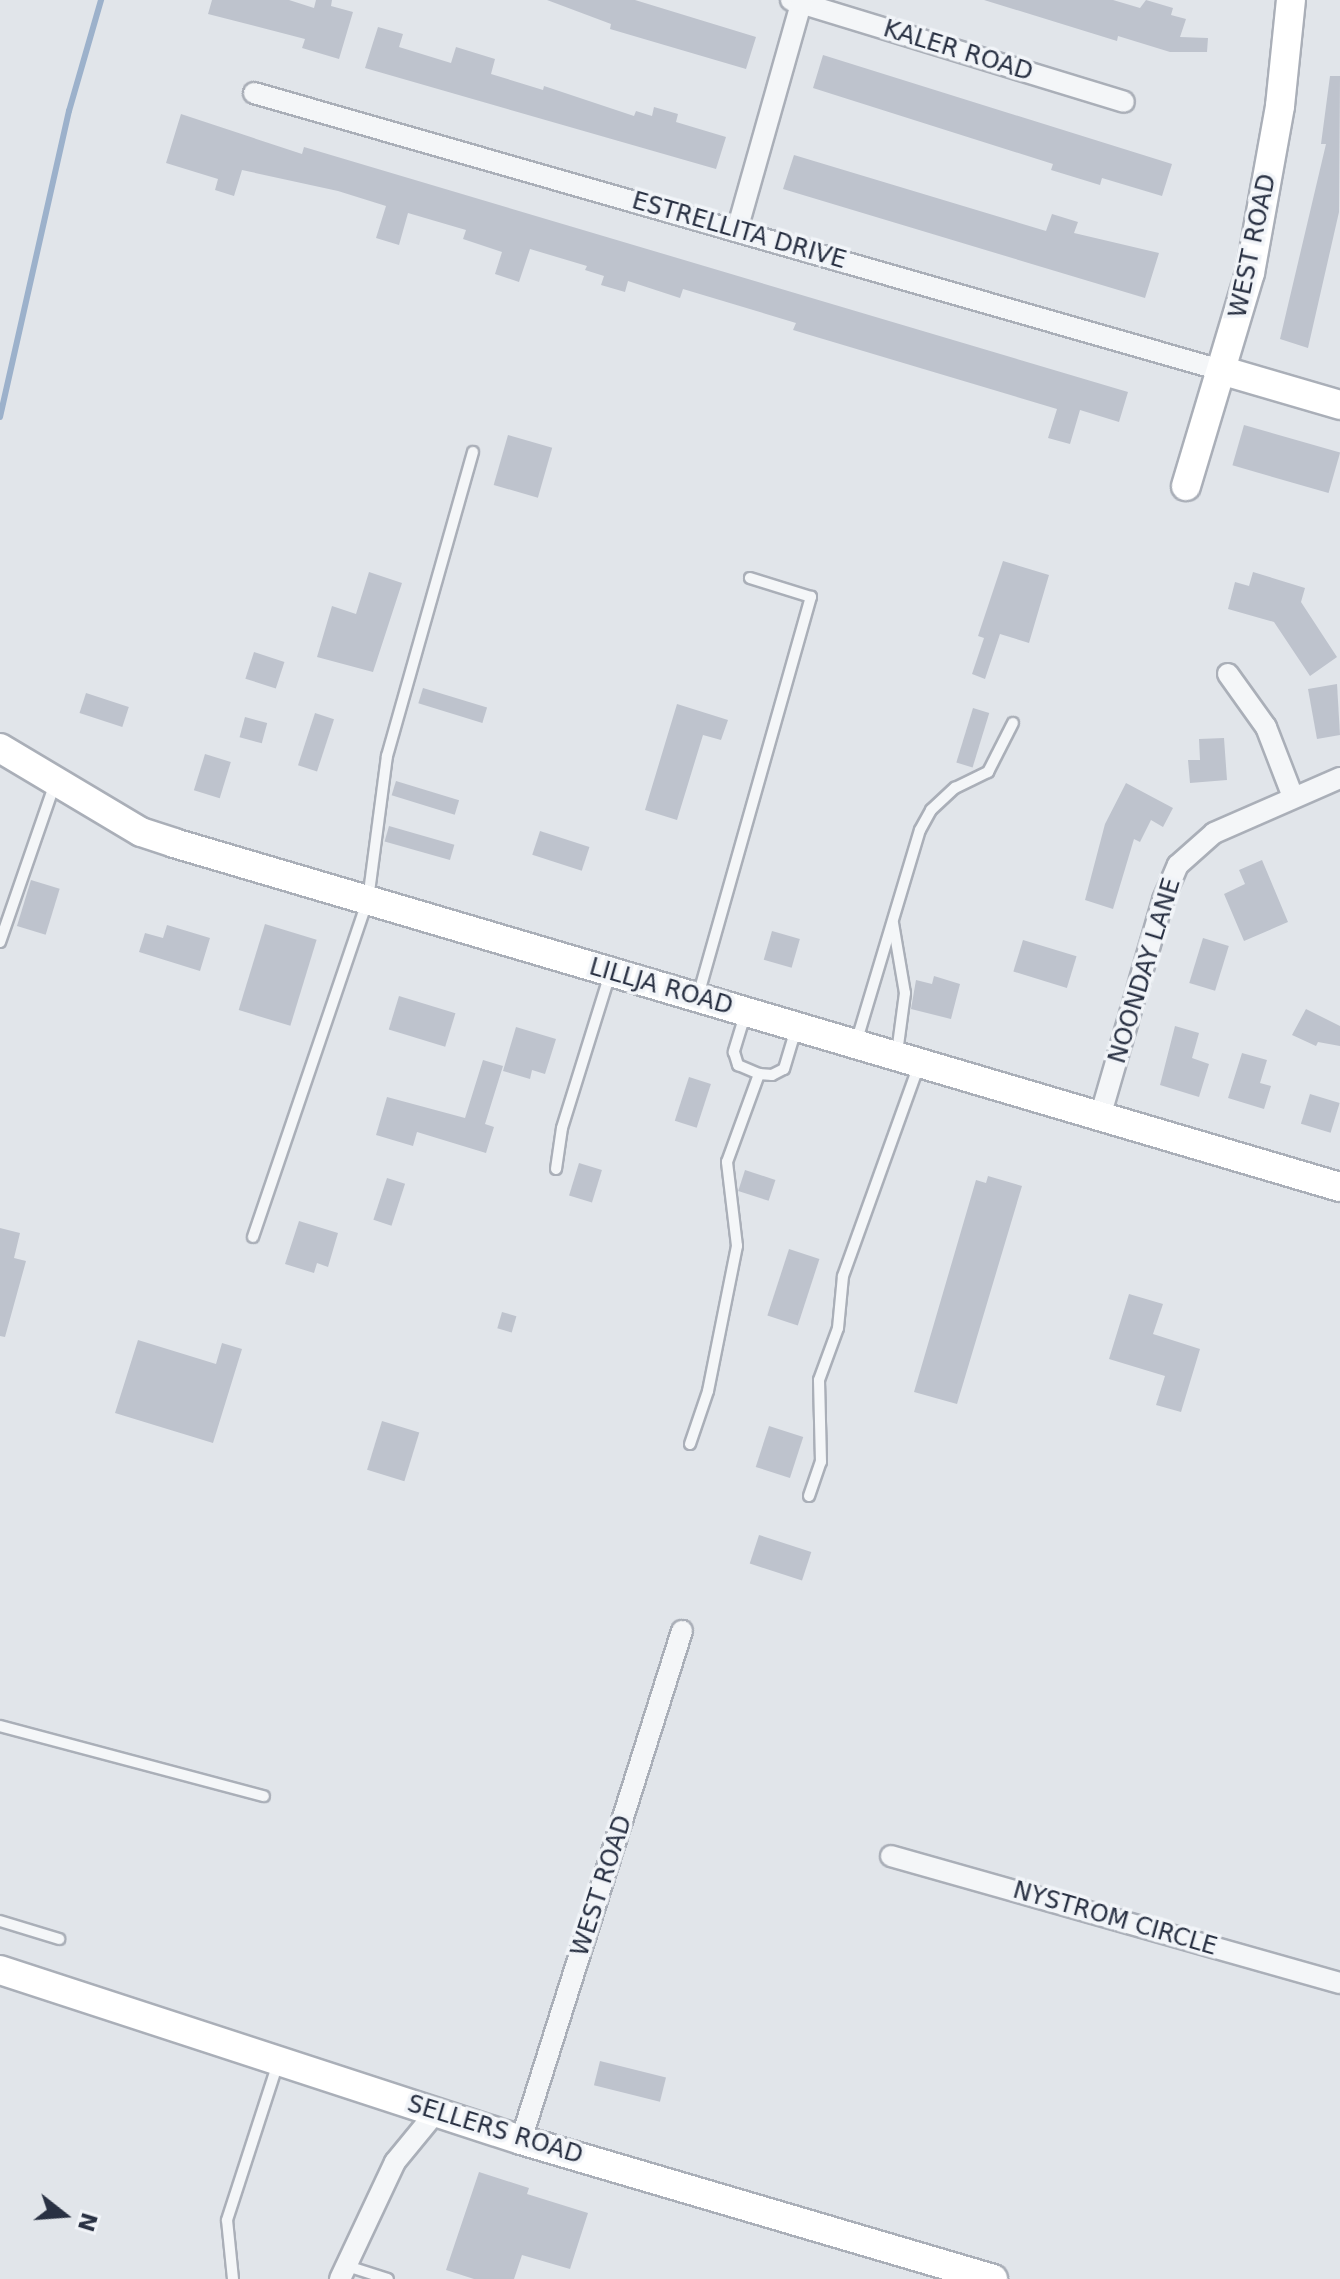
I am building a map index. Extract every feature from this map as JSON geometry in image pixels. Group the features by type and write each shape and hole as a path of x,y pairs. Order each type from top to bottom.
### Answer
{"street":[{"name":"WEST ROAD","path":"1186,486 1224,371 1268,179 1291,0"},
{"path":"737,230 798,1"},
{"name":"KALER ROAD","path":"798,1 1124,102"},
{"name":"ESTRELLITA DRIVE","path":"254,93 1224,371"},
{"path":"1224,371 1340,405"},
{"path":"1228,674 1266,727 1293,797"},
{"name":"LILLJA ROAD","path":"0,748 141,832 1340,1187"},
{"name":"NOONDAY LANE","path":"1100,1117 1163,900 1178,865 1214,833 1340,778"},
{"name":"WEST ROAD","path":"521,2140 682,1631"},
{"name":"NYSTROM CIRCLE","path":"891,1856 1340,1983"},
{"name":"SELLERS ROAD","path":"0,1970 521,2140 993,2279"},
{"path":"342,2272 395,2162 436,2112"}],"lane":[{"path":"253,1237 368,900 387,756 473,452"},
{"path":"698,998 811,597 750,578"},
{"path":"856,1044 892,921 931,810 955,788 988,772 1013,723"},
{"path":"0,942 55,783"},
{"path":"809,1496 821,1462 819,1380 838,1328 843,1276 908,1060 905,993 892,921"},
{"path":"556,1169 562,1128 610,972"},
{"path":"746,1012 734,1052 738,1065 759,1074 772,1075 784,1069 797,1027"},
{"path":"690,1444 708,1391 737,1246 727,1162 759,1074"},
{"path":"0,1726 264,1796"},
{"path":"0,1921 59,1939"},
{"path":"233,2279 227,2220 279,2061"},
{"path":"342,2272 388,2279"}],"building":[{"path":"212,0 289,0 314,8 316,0 332,0 331,6 353,12 339,59 302,48 305,39 208,14"},
{"path":"547,0 635,0 756,37 746,69 610,29 611,24"},
{"path":"984,0 1113,0 1140,8 1146,0 1173,8 1171,15 1186,19 1180,37 1208,38 1207,52 1170,52 1118,36 1117,41"},
{"path":"378,27 403,34 399,47 451,63 456,47 495,59 491,74 543,90 544,86 634,116 636,111 652,116 654,107 678,114 676,122 726,137 716,169 365,68"},
{"path":"823,55 1172,164 1162,196 1102,178 1100,185 1051,170 1053,164 813,88"},
{"path":"1330,76 1340,76 1339,212 1308,348 1280,339 1326,144 1321,144"},
{"path":"181,114 302,154 304,147 1128,392 1119,422 1080,410 1070,444 1048,438 1057,409 793,330 796,323 683,289 680,298 628,281 625,292 601,285 604,276 585,270 587,266 530,249 519,282 495,274 502,252 463,239 466,230 408,213 399,245 376,238 386,206 338,191 242,170 234,196 215,190 218,179 166,163"},
{"path":"794,155 1046,231 1052,214 1078,222 1074,233 1159,253 1145,298 783,189"},
{"path":"1244,425 1340,453 1329,493 1232,465"},
{"path":"508,435 552,448 538,498 494,485"},
{"path":"1003,561 1049,575 1029,643 1000,634 985,679 972,674 984,638 978,636"},
{"path":"369,572 402,583 373,672 317,657 332,606 356,614"},
{"path":"1253,572 1305,588 1301,602 1337,657 1310,676 1274,622 1228,609 1235,582 1249,586"},
{"path":"254,652 284,662 276,689 245,679"},
{"path":"1337,684 1340,735 1317,739 1308,689"},
{"path":"423,688 487,708 482,723 418,703"},
{"path":"86,693 129,707 122,727 80,713"},
{"path":"677,704 728,720 721,740 703,735 677,820 645,810"},
{"path":"973,708 989,713 973,767 956,763"},
{"path":"315,713 334,719 317,771 298,765"},
{"path":"245,717 267,723 262,743 240,737"},
{"path":"1224,738 1227,780 1190,783 1188,760 1200,760 1199,739"},
{"path":"205,754 231,762 220,798 194,790"},
{"path":"396,781 459,800 455,815 392,795"},
{"path":"1126,783 1173,808 1163,827 1151,820 1140,842 1134,839 1113,909 1085,900 1105,824"},
{"path":"389,826 454,845 450,860 385,841"},
{"path":"540,831 589,847 582,871 532,855"},
{"path":"1262,860 1288,922 1244,941 1224,894 1245,884 1239,870"},
{"path":"31,880 60,889 46,935 17,926"},
{"path":"265,924 317,940 290,1026 239,1010"},
{"path":"167,925 210,938 200,971 139,952 145,933 163,938"},
{"path":"772,931 800,939 792,968 764,960"},
{"path":"1203,938 1229,946 1215,991 1189,983"},
{"path":"1023,940 1077,956 1067,988 1013,972"},
{"path":"934,976 960,984 951,1019 911,1009 916,980 932,984"},
{"path":"399,996 455,1013 445,1047 389,1029"},
{"path":"1306,1009 1340,1026 1340,1046 1318,1042 1316,1046 1292,1035"},
{"path":"1175,1026 1199,1033 1192,1058 1209,1064 1199,1097 1160,1085"},
{"path":"516,1027 556,1039 545,1074 532,1070 530,1079 503,1071"},
{"path":"1242,1053 1267,1060 1260,1083 1271,1086 1264,1109 1228,1098"},
{"path":"483,1060 503,1066 485,1124 494,1127 486,1153 417,1132 413,1146 376,1135 387,1097 465,1118"},
{"path":"689,1077 711,1084 697,1128 675,1121"},
{"path":"1310,1094 1340,1103 1331,1133 1301,1124"},
{"path":"579,1163 602,1170 592,1203 569,1196"},
{"path":"745,1170 775,1180 769,1201 738,1191"},
{"path":"988,1176 1022,1186 957,1404 914,1392 976,1180 986,1183"},
{"path":"387,1178 405,1184 391,1226 373,1220"},
{"path":"299,1221 338,1233 328,1267 317,1263 314,1273 285,1264"},
{"path":"0,1228 20,1233 14,1258 26,1261 5,1337 0,1336"},
{"path":"789,1249 819,1259 798,1325 767,1316"},
{"path":"1129,1294 1163,1304 1153,1334 1200,1349 1181,1412 1156,1405 1165,1376 1109,1359"},
{"path":"502,1312 516,1316 512,1332 497,1328"},
{"path":"138,1340 216,1364 222,1343 242,1349 213,1443 115,1413"},
{"path":"382,1421 419,1432 404,1481 367,1470"},
{"path":"769,1426 803,1437 790,1478 756,1467"},
{"path":"759,1535 811,1552 802,1581 750,1564"},
{"path":"600,2061 666,2077 660,2102 594,2085"},
{"path":"479,2172 529,2188 527,2194 588,2213 570,2269 522,2255 514,2279 474,2279 446,2270"}],"waterway":[{"path":"0,417 69,111 101,0"}]}
